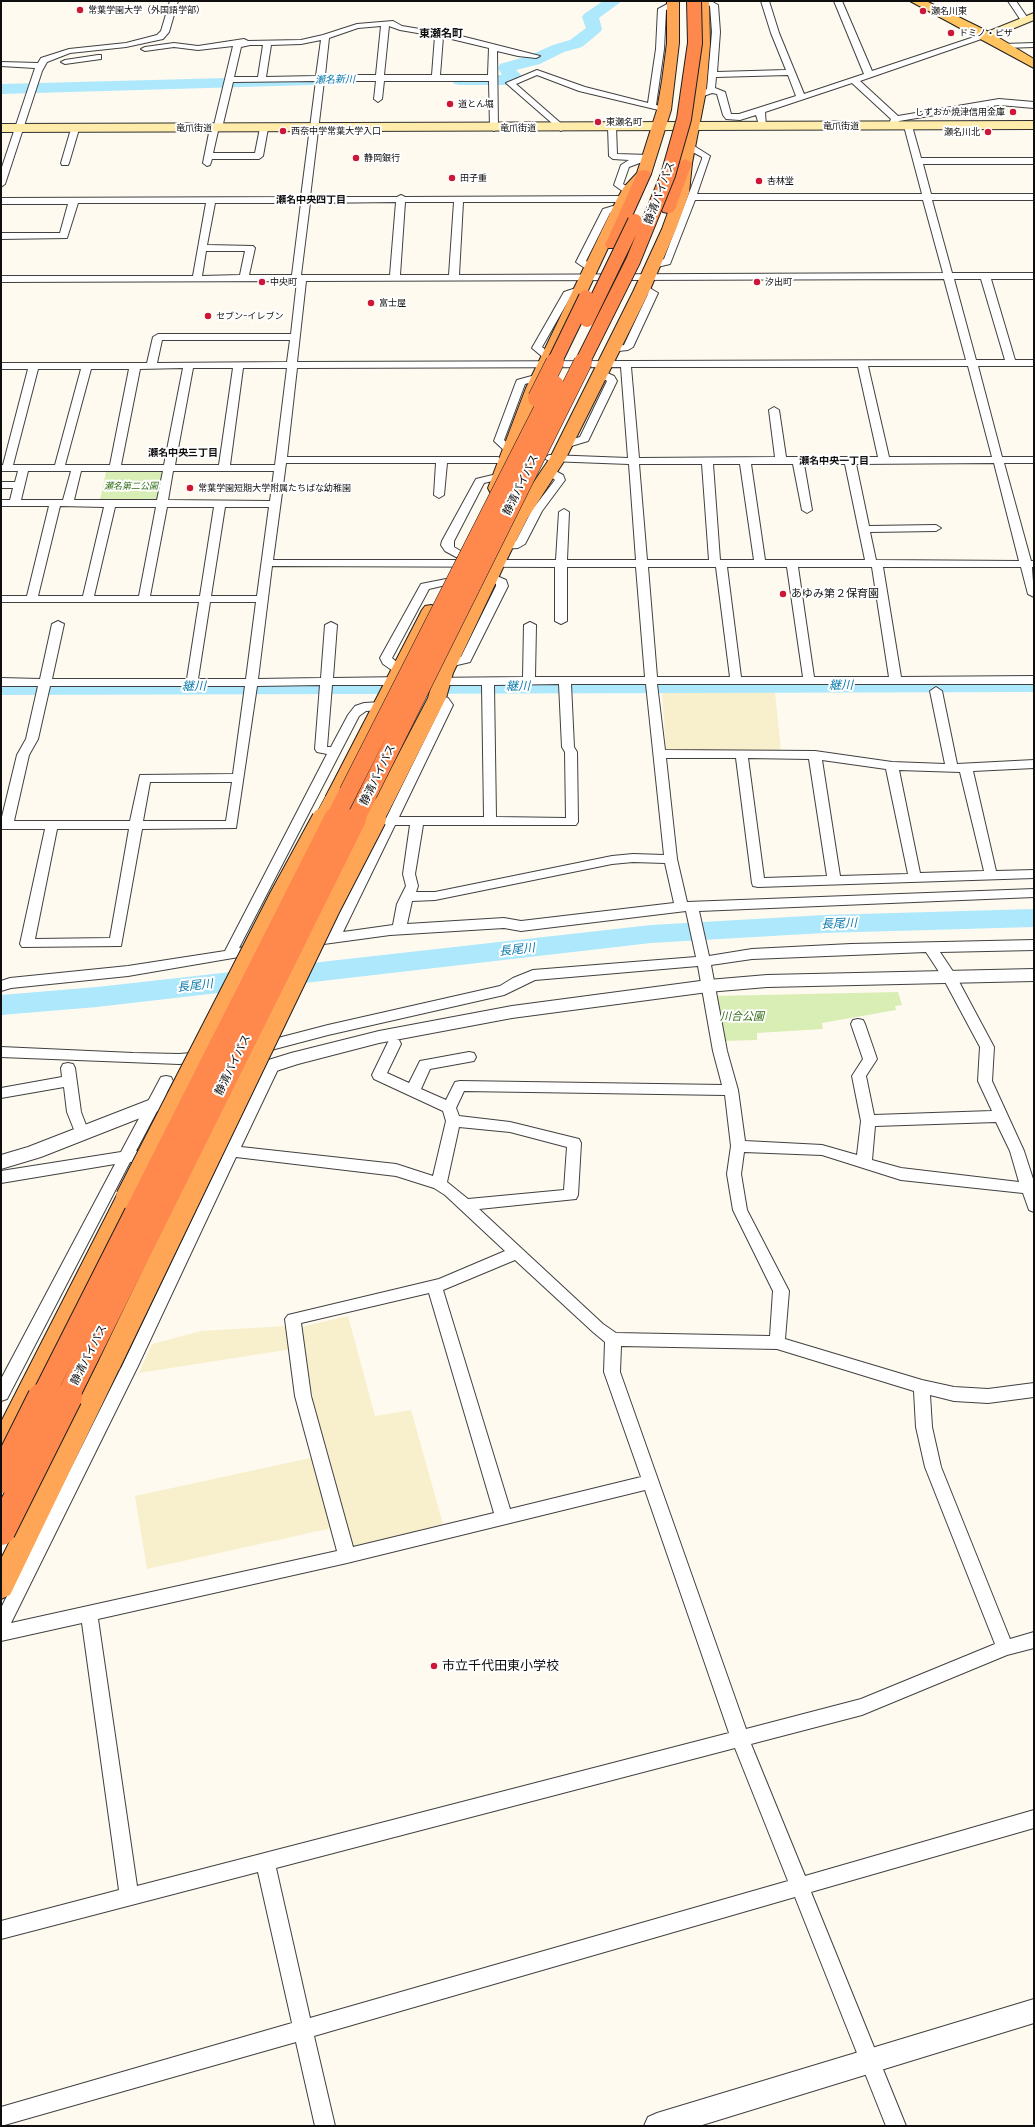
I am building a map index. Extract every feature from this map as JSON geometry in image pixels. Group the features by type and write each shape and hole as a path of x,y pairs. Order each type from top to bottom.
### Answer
{"highway":[{"name":"静清バイパス","path":"1,1531 500,543 629,268 655,210 676,149 689,90 695,43 694,1"},
{"path":"1,1587 32,1543 110,1363 315,937 386,813 437,698 449,662 493,570 500,543 591,373 668,209 685,162 698,95 704,44 704,1"},
{"name":"静清バイパス","path":"1,1479 504,466 574,348 642,206 670,118 681,43 676,2"},
{"path":"1,1448 280,898 336,796 446,582 612,245 659,127 658,108 673,43 676,2"},
{"path":"500,543 518,519 555,458 606,362 648,276 680,202 685,180 685,162"},
{"path":"504,466 545,366 624,199 644,163"}],"main road":[{"path":"916,1 986,36 1034,64"},
{"path":"986,36 1030,18"},
{"name":"竜爪街道","path":"1,128 561,128 894,123 908,126 1034,125"}],"street":[{"path":"1,184 19,128 29,104 40,66 44,60 69,51 131,44 160,37 165,32 174,1"},
{"path":"704,1 713,4 715,11 716,32 711,90"},
{"path":"765,1 775,33 801,97"},
{"path":"838,1 869,75"},
{"path":"1012,1 1030,18"},
{"path":"264,128 259,156 208,160 238,44 246,40 300,38 352,22 393,18"},
{"path":"65,62 167,45 198,48 238,44 301,42 325,37 357,26 393,23 400,28 461,38 518,54 536,56"},
{"path":"378,99 385,24"},
{"path":"436,78 439,35"},
{"path":"698,95 711,90 721,92 727,115 729,117 740,117 986,36"},
{"path":"58,624 32,739 23,755 4,824 232,825 268,564 281,464 291,366 296,337 299,278 306,198 325,37"},
{"path":"262,79 268,44"},
{"path":"1004,46 1034,45"},
{"path":"493,46 492,78 494,82 494,128"},
{"path":"1,64 40,66"},
{"path":"561,128 510,83 536,72 588,91 658,108"},
{"path":"712,75 790,72"},
{"path":"229,80 320,78 492,78"},
{"path":"854,80 894,123 999,102 1034,105"},
{"path":"760,111 763,126"},
{"path":"908,126 998,460 1030,564 1034,594"},
{"path":"612,127 613,156 644,163"},
{"path":"65,164 75,128"},
{"path":"648,276 669,259 694,198 706,159 706,156 688,146"},
{"path":"918,161 1034,161"},
{"path":"694,198 1034,197"},
{"path":"1,201 306,198 624,199"},
{"path":"395,277 401,198"},
{"path":"454,278 459,198"},
{"path":"197,278 211,199"},
{"path":"1,236 64,236 74,200"},
{"path":"202,248 250,248 244,278"},
{"path":"985,276 1011,363"},
{"path":"1,279 1034,276"},
{"path":"151,366 158,337 296,337"},
{"path":"1,366 545,366 606,362 626,364 1034,363"},
{"path":"862,363 884,460"},
{"path":"626,364 635,461 651,680 671,859 689,908 704,960 720,1051 731,1090 738,1146 734,1174 740,1210 781,1291 777,1343"},
{"path":"34,366 4,468 224,468 281,464 442,460 504,466"},
{"path":"59,468 87,366"},
{"path":"115,468 135,366"},
{"path":"144,599 188,366"},
{"path":"224,468 238,366"},
{"path":"774,410 781,460"},
{"path":"555,458 635,461 1034,460"},
{"path":"439,495 442,460"},
{"path":"707,460 718,563 736,680"},
{"path":"745,460 760,563"},
{"path":"798,460 806,510"},
{"path":"850,460 864,529 874,564 895,679"},
{"path":"16,503 24,468"},
{"path":"68,503 77,468"},
{"path":"1,485 20,485"},
{"path":"1,503 275,504"},
{"path":"32,599 56,503"},
{"path":"88,599 110,503"},
{"path":"192,683 220,504"},
{"path":"561,621 561,563 564,512"},
{"path":"864,529 936,528"},
{"path":"268,564 457,560 493,570 561,563 1030,564"},
{"path":"792,563 809,680"},
{"path":"1,599 263,599"},
{"path":"331,625 321,749 334,752"},
{"path":"529,680 530,625"},
{"path":"1,682 192,683 326,681 397,675 442,681 895,679 1034,680"},
{"path":"488,680 490,821"},
{"path":"334,937 386,813 417,821 572,822 571,752 568,747 565,680"},
{"path":"936,691 952,768"},
{"path":"229,955 334,752 358,709 382,706"},
{"path":"659,754 742,756 815,755 892,766 966,769 1034,764"},
{"path":"815,755 834,880"},
{"path":"742,756 758,883 1034,874"},
{"path":"892,766 915,878"},
{"path":"966,769 991,875"},
{"path":"52,824 27,944 116,943 134,825 144,778 238,778"},
{"path":"399,929 407,897 412,886 409,874 417,821"},
{"path":"407,897 435,896 612,860 632,858 671,859"},
{"path":"1,986 10,983 72,978 128,971 334,937 399,929 504,923 520,926 689,908 1034,893"},
{"path":"1,1052 179,1059 227,1055 504,990 518,981 533,975 767,953 851,949 1034,945"},
{"path":"931,948 949,976 987,1047 985,1080 1017,1150 1031,1190 1034,1206"},
{"path":"1,1162 34,1152 190,1091 273,1065 379,1037 512,1012 708,986 766,981 1034,974"},
{"path":"858,1024 870,1059 860,1076 868,1121 864,1163"},
{"path":"394,1044 379,1075 413,1091 451,1114 574,1143 571,1195 465,1205"},
{"path":"413,1091 425,1065 469,1057"},
{"path":"1,1626 32,1543 130,1366 273,1065"},
{"path":"1,1093 68,1074 74,1112 82,1133"},
{"path":"1,1394 7,1370 166,1081"},
{"path":"439,1184 451,1114 460,1086 731,1090"},
{"path":"868,1121 1001,1116"},
{"path":"738,1146 822,1150 901,1174 1031,1190"},
{"path":"1,1177 125,1157 231,1151 396,1170 439,1184 450,1191 598,1328 613,1339 777,1343 922,1387 954,1394 988,1396 1034,1390"},
{"path":"347,1556 303,1396 292,1319 434,1286 516,1252"},
{"path":"434,1286 504,1518"},
{"path":"613,1339 612,1372 740,1738 896,2126"},
{"path":"922,1387 924,1427 932,1467 1005,1648"},
{"path":"1,1633 347,1556 650,1482"},
{"path":"89,1613 129,1898"},
{"path":"1,1930 862,1707 1005,1648 1034,1640"},
{"path":"1,2117 800,1888 1034,1819"},
{"path":"265,1862 325,2126"},
{"path":"657,2126 1034,2011"}],"shaded area":[{"path":"662,692 775,692 781,751 669,751 666,749"},
{"path":"348,1316 375,1416 411,1410 443,1524 353,1548 314,1406 301,1327"},
{"path":"286,1326 292,1349 139,1373 152,1344 201,1331"},
{"path":"315,1457 332,1528 147,1569 135,1496"}],"green space":[{"name":"瀬名第二公園","path":"159,471 163,473 159,497 153,500 100,500 106,472"},
{"name":"川合公園","path":"898,992 902,1005 895,1006 896,1010 822,1023 823,1029 757,1033 757,1040 724,1041 715,996"}],"waterway":[{"name":"瀬名新川","path":"460,80 507,80 516,78 508,72 506,68 534,60 559,48 576,44 594,29 590,17 614,1"},
{"name":"瀬名新川","path":"1,89 340,80"},
{"name":"継川","path":"1,688 312,686 510,688 1034,685"},
{"name":"長尾川","path":"1,1005 97,997 651,934 824,924 1034,918"}],"place":[{"name":"常葉学園大学（外国語学部）","path":"80,10"},
{"name":"瀬名川東","path":"923,11"},
{"name":"ドミノ・ピザ","path":"951,33"},
{"name":"道とん堀","path":"450,104"},
{"name":"しずおか焼津信用金庫","path":"1013,112"},
{"name":"東瀬名町","path":"598,122"},
{"name":"西奈中学常葉大学入口","path":"283,131"},
{"name":"瀬名川北","path":"988,132"},
{"name":"静岡銀行","path":"356,158"},
{"name":"田子重","path":"452,178"},
{"name":"杏林堂","path":"759,181"},
{"name":"中央町","path":"262,282"},
{"name":"汐出町","path":"757,282"},
{"name":"富士屋","path":"371,303"},
{"name":"セブン-イレブン","path":"208,316"},
{"name":"常葉学園短期大学附属たちばな幼稚園","path":"190,488"},
{"name":"あゆみ第２保育園","path":"783,594"},
{"name":"市立千代田東小学校","path":"434,1666"}],"district":[{"name":"東瀬名町","path":"441,34"},
{"name":"瀬名中央四丁目","path":"311,200"},
{"name":"瀬名中央三丁目","path":"183,453"},
{"name":"瀬名中央一丁目","path":"834,461"}]}
